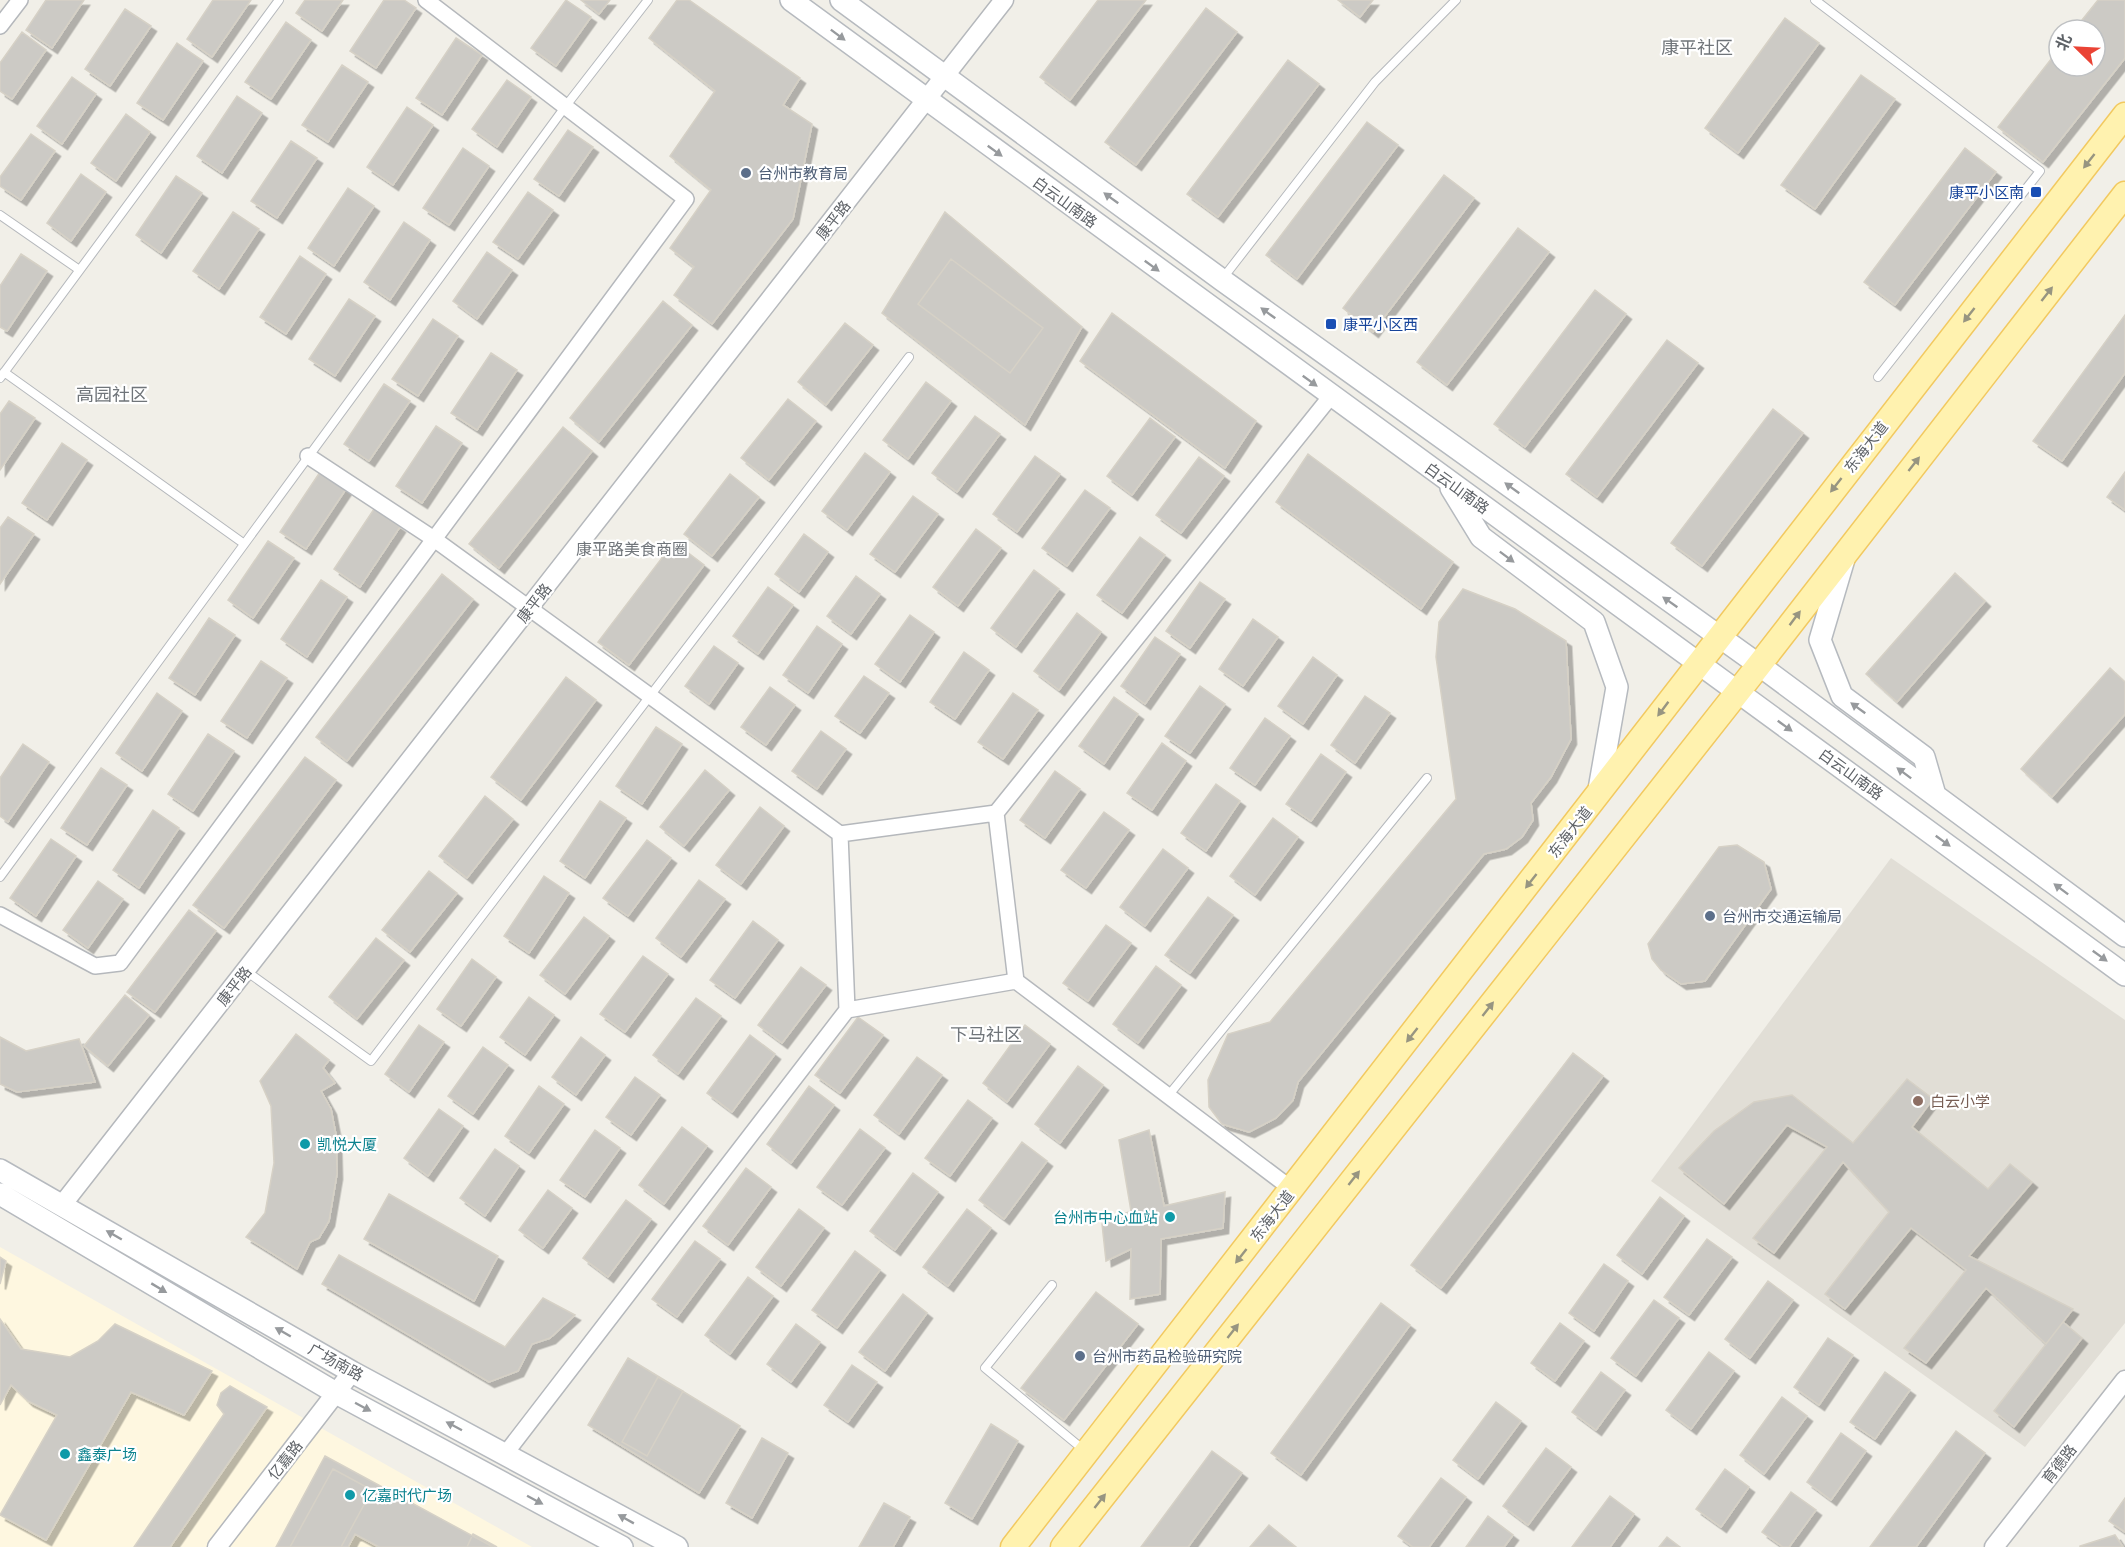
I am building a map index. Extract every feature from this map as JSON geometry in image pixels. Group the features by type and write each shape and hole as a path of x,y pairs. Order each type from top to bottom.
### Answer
{"main road":[{"name":"白云山南路","path":"791,0 926,101 2125,975"},
{"name":"白云山南路","path":"841,0 1222,280 1759,665 2125,936"},
{"name":"东海大道","path":"1012,1547 1293,1190 1718,636 2125,115"},
{"path":"1063,1547 1759,665 2125,194"},
{"path":"1446,479 1481,537 1593,622 1617,687 1598,795"},
{"path":"1846,551 1820,640 1842,696 1924,757 1935,795"},
{"name":"广场南路","path":"0,1170 352,1372 677,1547"},
{"name":"广场南路","path":"0,1194 336,1393 622,1547"}],"street":[{"path":"0,26 20,0"},
{"path":"0,915 95,966 120,963 686,199 426,0"},
{"name":"康平路","path":"62,1205 1004,0"},
{"path":"308,456 434,539 840,834 996,813 1331,396"},
{"path":"996,813 1016,981 1293,1190"},
{"path":"506,1453 847,1010 840,834"},
{"path":"847,1010 1016,981"},
{"name":"亿嘉路","path":"217,1547 352,1372"},
{"name":"育德路","path":"1994,1547 2125,1380"}],"lane":[{"path":"243,543 2,375 78,269 279,0"},
{"path":"0,877 565,107 648,0"},
{"path":"1222,280 1375,82 1456,0"},
{"path":"1815,0 2040,171 1878,377"},
{"path":"0,215 78,269"},
{"path":"246,971 371,1061 909,357"},
{"path":"1168,1096 1428,778"},
{"path":"1052,1286 985,1368 1087,1452"}],"shaded area":[{"name":"白云小学","path":"1891,858 2125,1020 2125,1323 2025,1447 1651,1181"},
{"path":"0,1247 532,1547 0,1547"}],"building":[{"path":"46,0 84,0 52,48 26,30"},
{"path":"213,0 251,0 212,57 187,39"},
{"path":"305,0 343,0 322,31 296,13"},
{"path":"384,0 404,0 416,8 376,68 350,51"},
{"path":"566,0 591,17 556,66 531,48"},
{"path":"581,0 610,0 599,14"},
{"name":"台州市教育局","path":"677,0 689,0 800,78 783,105 812,124 793,219 712,324 674,295 694,267 670,248 711,190 670,156 715,91 649,38"},
{"path":"1098,0 1146,0 1070,100 1040,77"},
{"path":"1338,0 1373,0 1360,17"},
{"path":"2098,0 2125,0 2125,58 2043,162 1998,127 2047,64 2047,78 2107,78 2107,18 2084,18"},
{"path":"1206,8 1237,32 1136,165 1105,142"},
{"path":"125,9 151,26 110,86 85,69"},
{"path":"1785,18 1819,43 1738,153 1705,128"},
{"path":"286,22 311,40 271,99 245,82"},
{"path":"22,32 46,50 12,99 0,91 0,63"},
{"path":"456,38 482,55 442,115 416,98"},
{"path":"177,43 203,61 163,120 137,103"},
{"path":"1288,60 1319,84 1218,217 1187,194"},
{"path":"342,65 368,82 328,142 302,125"},
{"path":"1861,75 1895,99 1815,209 1781,185"},
{"path":"72,77 96,94 62,144 37,126"},
{"path":"507,80 531,97 497,147 472,129"},
{"path":"237,96 262,113 222,173 197,156"},
{"path":"407,107 433,125 393,185 367,167"},
{"path":"126,114 150,132 116,181 91,163"},
{"path":"1367,122 1398,145 1297,279 1266,255"},
{"path":"568,130 593,147 559,196 534,179"},
{"path":"31,134 55,151 21,200 0,186 0,177"},
{"path":"291,141 317,158 277,218 251,201"},
{"path":"463,148 489,166 449,225 423,208"},
{"path":"1965,148 1996,172 1895,305 1864,282"},
{"path":"81,174 106,192 71,241 47,223"},
{"path":"1444,175 1474,198 1373,332 1343,308"},
{"path":"176,176 202,193 161,253 136,235"},
{"path":"348,188 374,206 334,266 308,248"},
{"path":"528,192 553,210 518,259 493,242"},
{"path":"233,212 259,229 219,289 193,271"},
{"path":"945,212 1082,327 1025,425 882,313"},
{"path":"404,222 430,240 390,300 364,282"},
{"path":"1518,228 1549,252 1447,385 1417,362"},
{"path":"487,252 512,270 477,319 453,301"},
{"path":"21,254 47,271 7,331 0,327 0,286"},
{"path":"300,256 326,274 286,334 260,317"},
{"path":"951,259 1043,328 1010,373 918,304"},
{"path":"1595,290 1626,314 1525,447 1494,424"},
{"path":"349,299 375,316 335,376 309,359"},
{"path":"663,301 692,325 599,442 570,418"},
{"path":"1112,313 1256,421 1225,468 1080,361"},
{"path":"2125,315 2125,373 2062,461 2033,441"},
{"path":"433,319 458,336 418,396 392,379"},
{"path":"845,323 873,345 826,405 798,382"},
{"path":"1667,340 1698,363 1597,497 1566,474"},
{"path":"491,353 517,370 477,430 451,413"},
{"path":"926,382 951,401 908,459 883,440"},
{"path":"384,384 410,401 369,461 344,444"},
{"path":"788,399 816,421 769,480 741,458"},
{"path":"9,401 35,418 0,470 0,414"},
{"path":"1773,409 1803,433 1702,566 1671,543"},
{"path":"975,416 1000,434 957,492 932,473"},
{"path":"1150,418 1175,437 1132,495 1107,476"},
{"path":"436,426 462,443 422,503 396,486"},
{"path":"563,427 592,451 499,568 469,544"},
{"path":"62,443 87,460 47,520 22,503"},
{"path":"865,453 890,472 847,530 822,511"},
{"path":"1308,454 1453,562 1421,609 1276,502"},
{"path":"1035,456 1060,474 1017,532 993,514"},
{"path":"1199,457 1224,476 1181,533 1156,515"},
{"path":"320,472 346,489 306,549 280,532"},
{"path":"2125,472 2125,510 2107,497"},
{"path":"730,474 759,497 712,556 684,534"},
{"path":"1085,490 1110,508 1067,566 1042,548"},
{"path":"913,496 938,514 895,572 870,554"},
{"path":"374,509 400,527 360,587 334,569"},
{"path":"8,517 34,534 0,584 0,528"},
{"path":"976,529 1001,548 958,606 933,587"},
{"path":"804,534 828,552 799,592 775,574"},
{"path":"1140,537 1165,555 1122,613 1097,595"},
{"path":"268,541 294,558 253,618 228,600"},
{"path":"674,542 704,565 629,665 598,642"},
{"path":"1034,570 1059,589 1016,647 991,628"},
{"path":"1955,573 1985,601 1897,702 1866,674"},
{"path":"442,574 473,599 347,761 316,737"},
{"path":"856,576 880,594 851,634 827,616"},
{"path":"321,580 347,597 307,657 281,639"},
{"path":"1200,582 1225,599 1190,648 1166,631"},
{"path":"768,587 793,605 758,654 733,636"},
{"path":"1463,589 1515,609 1566,641 1571,739 1551,777 1531,803 1533,820 1522,837 1506,849 1484,854 1298,1082 1293,1100 1276,1118 1249,1132 1222,1124 1209,1107 1208,1080 1228,1034 1270,1022 1456,799 1436,657 1439,622"},
{"path":"1077,613 1101,632 1059,690 1034,671"},
{"path":"910,615 934,632 900,682 875,664"},
{"path":"209,618 235,635 195,695 169,678"},
{"path":"1253,619 1278,637 1243,686 1219,669"},
{"path":"817,626 842,644 808,693 783,675"},
{"path":"1155,637 1180,654 1145,704 1121,686"},
{"path":"714,646 738,663 709,704 685,686"},
{"path":"964,652 989,670 955,719 930,702"},
{"path":"1313,657 1337,675 1303,724 1278,706"},
{"path":"261,661 287,678 247,738 221,721"},
{"path":"2110,668 2125,682 2125,714 2052,797 2021,769"},
{"path":"864,676 889,693 860,733 835,716"},
{"path":"566,677 596,700 521,800 491,777"},
{"path":"1200,686 1225,704 1190,753 1165,736"},
{"path":"770,687 795,705 766,745 741,727"},
{"path":"157,693 182,711 142,771 116,753"},
{"path":"1013,693 1038,710 1003,759 978,742"},
{"path":"1365,696 1390,713 1355,763 1331,745"},
{"path":"1114,697 1138,714 1104,764 1079,746"},
{"path":"1265,718 1290,736 1255,785 1230,768"},
{"path":"656,727 682,744 642,804 616,786"},
{"path":"821,731 846,749 817,789 792,771"},
{"path":"208,734 234,751 193,811 168,794"},
{"path":"1162,743 1186,761 1152,810 1127,793"},
{"path":"23,744 49,762 8,822 0,816 0,778"},
{"path":"1321,754 1346,772 1311,821 1286,804"},
{"path":"305,757 336,780 224,928 193,905"},
{"path":"101,768 127,785 87,845 61,828"},
{"path":"705,770 729,790 684,846 660,827"},
{"path":"1055,771 1080,789 1045,838 1020,820"},
{"path":"1216,784 1240,801 1206,851 1181,833"},
{"path":"485,796 513,819 467,878 439,856"},
{"path":"600,801 626,818 585,878 560,861"},
{"path":"760,807 784,826 741,884 716,865"},
{"path":"153,810 179,828 139,888 113,870"},
{"path":"1104,812 1129,830 1086,888 1061,870"},
{"path":"1273,818 1298,837 1255,895 1230,876"},
{"path":"51,839 76,856 36,916 10,898"},
{"path":"647,840 671,858 628,916 603,898"},
{"name":"台州市交通运输局","path":"1737,845 1764,862 1771,889 1705,981 1681,984 1661,970 1652,959 1648,944 1719,847"},
{"path":"1163,849 1188,868 1145,926 1120,907"},
{"path":"429,871 457,893 410,952 382,930"},
{"path":"544,876 569,893 529,953 504,936"},
{"path":"699,880 725,899 681,957 656,938"},
{"path":"98,881 123,899 88,948 63,930"},
{"path":"1208,897 1233,915 1190,973 1165,955"},
{"path":"189,910 216,931 155,1012 127,992"},
{"path":"584,917 609,936 565,994 540,975"},
{"path":"753,921 778,940 735,998 710,980"},
{"path":"1106,925 1131,943 1088,1001 1063,983"},
{"path":"376,938 404,960 357,1019 329,997"},
{"path":"643,956 668,974 625,1032 600,1014"},
{"path":"472,959 496,977 461,1026 437,1009"},
{"path":"1156,966 1181,985 1138,1043 1113,1024"},
{"path":"801,967 826,985 782,1043 758,1025"},
{"path":"125,995 149,1015 108,1066 84,1046"},
{"path":"529,997 554,1015 525,1055 500,1037"},
{"path":"696,998 721,1016 678,1074 653,1055"},
{"path":"858,1017 883,1035 840,1093 815,1075"},
{"path":"419,1025 444,1042 409,1092 385,1074"},
{"path":"1025,1025 1050,1044 1007,1102 983,1083"},
{"name":"凯悦大厦","path":"296,1034 329,1060 323,1068 335,1083 321,1091 331,1109 336,1135 337,1174 329,1221 319,1238 310,1242 297,1269 246,1237 265,1213 274,1163 271,1106 260,1081"},
{"path":"750,1035 775,1054 732,1112 707,1093"},
{"path":"0,1037 26,1051 79,1039 95,1082 17,1092 0,1084"},
{"path":"581,1037 605,1055 576,1095 552,1077"},
{"path":"483,1047 508,1065 473,1114 448,1096"},
{"path":"1573,1053 1603,1076 1441,1288 1411,1265"},
{"path":"917,1057 942,1075 899,1134 874,1115"},
{"path":"1078,1066 1103,1085 1060,1143 1035,1124"},
{"path":"635,1077 660,1095 631,1135 606,1117"},
{"path":"1907,1079 1933,1099 1912,1127 1988,1189 2010,1164 2032,1182 1969,1256 2073,1309 2046,1344 1986,1288 1926,1363 1904,1348 1966,1270 1911,1228 1845,1309 1825,1294 1889,1212 1843,1162 1774,1253 1753,1238 1827,1147 1787,1125 1724,1204 1679,1168 1714,1131 1754,1102 1792,1095 1853,1143"},
{"path":"539,1086 564,1104 529,1153 505,1136"},
{"path":"809,1086 834,1105 791,1163 767,1144"},
{"path":"968,1100 992,1118 950,1176 925,1158"},
{"path":"439,1109 463,1126 428,1176 404,1158"},
{"path":"682,1127 707,1146 664,1204 639,1185"},
{"path":"860,1129 885,1148 842,1205 817,1187"},
{"path":"595,1130 620,1148 585,1197 560,1180"},
{"name":"台州市中心血站","path":"1149,1130 1164,1206 1225,1192 1223,1228 1161,1239 1160,1294 1130,1299 1131,1249 1106,1261 1102,1224 1131,1211 1119,1140"},
{"path":"1022,1142 1047,1161 1004,1219 979,1200"},
{"path":"495,1149 519,1166 485,1216 460,1198"},
{"path":"746,1168 771,1187 728,1245 703,1226"},
{"path":"913,1173 938,1192 895,1250 870,1231"},
{"path":"548,1190 572,1208 543,1248 519,1230"},
{"path":"389,1194 498,1256 474,1301 364,1239"},
{"path":"1660,1197 1684,1216 1642,1274 1617,1255"},
{"path":"626,1200 651,1219 608,1277 583,1258"},
{"path":"799,1209 824,1228 781,1286 756,1267"},
{"path":"967,1209 991,1228 948,1286 923,1267"},
{"path":"1707,1239 1732,1257 1689,1315 1664,1297"},
{"path":"695,1241 720,1259 677,1317 652,1299"},
{"path":"855,1251 880,1270 837,1328 812,1310"},
{"path":"339,1255 505,1347 543,1298 575,1315 550,1338 532,1344 518,1371 489,1382 322,1284"},
{"path":"0,1257 6,1261 0,1284"},
{"path":"1604,1264 1628,1281 1594,1331 1569,1313"},
{"path":"748,1277 773,1296 730,1354 705,1335"},
{"path":"1768,1281 1793,1300 1750,1358 1725,1339"},
{"name":"台州市药品检验研究院","path":"1096,1292 1138,1324 1064,1420 1021,1388"},
{"path":"903,1294 927,1313 885,1371 859,1352"},
{"path":"1654,1300 1679,1318 1636,1376 1611,1358"},
{"path":"1381,1303 1410,1325 1301,1475 1271,1453"},
{"name":"鑫泰广场","path":"0,1319 21,1349 70,1357 98,1341 115,1324 212,1371 184,1415 131,1392 46,1540 0,1515 57,1415 28,1401 11,1385 0,1405"},
{"path":"2063,1322 2082,1338 2014,1427 1994,1411"},
{"path":"1560,1323 1584,1341 1555,1381 1531,1363"},
{"path":"796,1324 820,1342 791,1382 767,1364"},
{"path":"1828,1338 1853,1355 1819,1405 1794,1387"},
{"path":"1709,1352 1734,1371 1691,1429 1666,1410"},
{"path":"628,1358 740,1426 699,1493 588,1425"},
{"path":"852,1365 877,1382 848,1422 824,1405"},
{"path":"1601,1372 1625,1390 1596,1430 1572,1412"},
{"path":"1885,1372 1910,1390 1875,1439 1850,1422"},
{"path":"658,1377 683,1391 647,1456 622,1442"},
{"path":"230,1386 267,1407 170,1547 134,1547 224,1414 217,1405 221,1393"},
{"path":"1782,1397 1807,1416 1764,1474 1740,1455"},
{"path":"1496,1402 1521,1421 1478,1479 1453,1460"},
{"path":"991,1424 1018,1441 972,1519 945,1503"},
{"path":"1956,1431 1985,1453 1916,1547 1870,1547"},
{"path":"1841,1433 1866,1451 1831,1500 1807,1482"},
{"path":"762,1438 788,1453 752,1518 726,1503"},
{"path":"1546,1448 1571,1467 1528,1525 1503,1506"},
{"path":"1212,1451 1242,1473 1188,1547 1141,1547"},
{"name":"亿嘉时代广场","path":"325,1456 493,1547 379,1547 355,1534 348,1547 276,1547"},
{"path":"333,1469 372,1490 341,1547 290,1547"},
{"path":"1725,1469 1749,1487 1721,1527 1696,1509"},
{"path":"1441,1478 1466,1497 1429,1547 1413,1547 1398,1536"},
{"path":"1791,1492 1816,1510 1789,1547 1783,1547 1762,1532"},
{"path":"1610,1496 1634,1514 1610,1547 1572,1547"},
{"path":"2125,1498 2125,1532 2109,1521"},
{"path":"884,1503 910,1517 893,1547 859,1547"},
{"path":"1488,1516 1513,1535 1504,1547 1466,1547"},
{"path":"1269,1525 1296,1547 1250,1547"},
{"path":"473,1534 497,1547 467,1547"},
{"path":"2115,1535 2123,1547 2080,1547 2080,1546"},
{"path":"1667,1537 1680,1547 1659,1547"}],"place":[{"name":"台州市教育局","path":"746,173"},
{"name":"康平小区南","path":"2036,192"},
{"name":"康平小区西","path":"1331,324"},
{"name":"台州市交通运输局","path":"1710,916"},
{"name":"白云小学","path":"1918,1101"},
{"name":"凯悦大厦","path":"305,1144"},
{"name":"台州市中心血站","path":"1170,1217"},
{"name":"台州市药品检验研究院","path":"1080,1356"},
{"name":"鑫泰广场","path":"65,1454"},
{"name":"亿嘉时代广场","path":"350,1495"}],"district":[{"name":"康平社区","path":"1697,47"},
{"name":"高园社区","path":"112,394"},
{"name":"康平路美食商圈","path":"632,549"},
{"name":"下马社区","path":"986,1034"}]}
